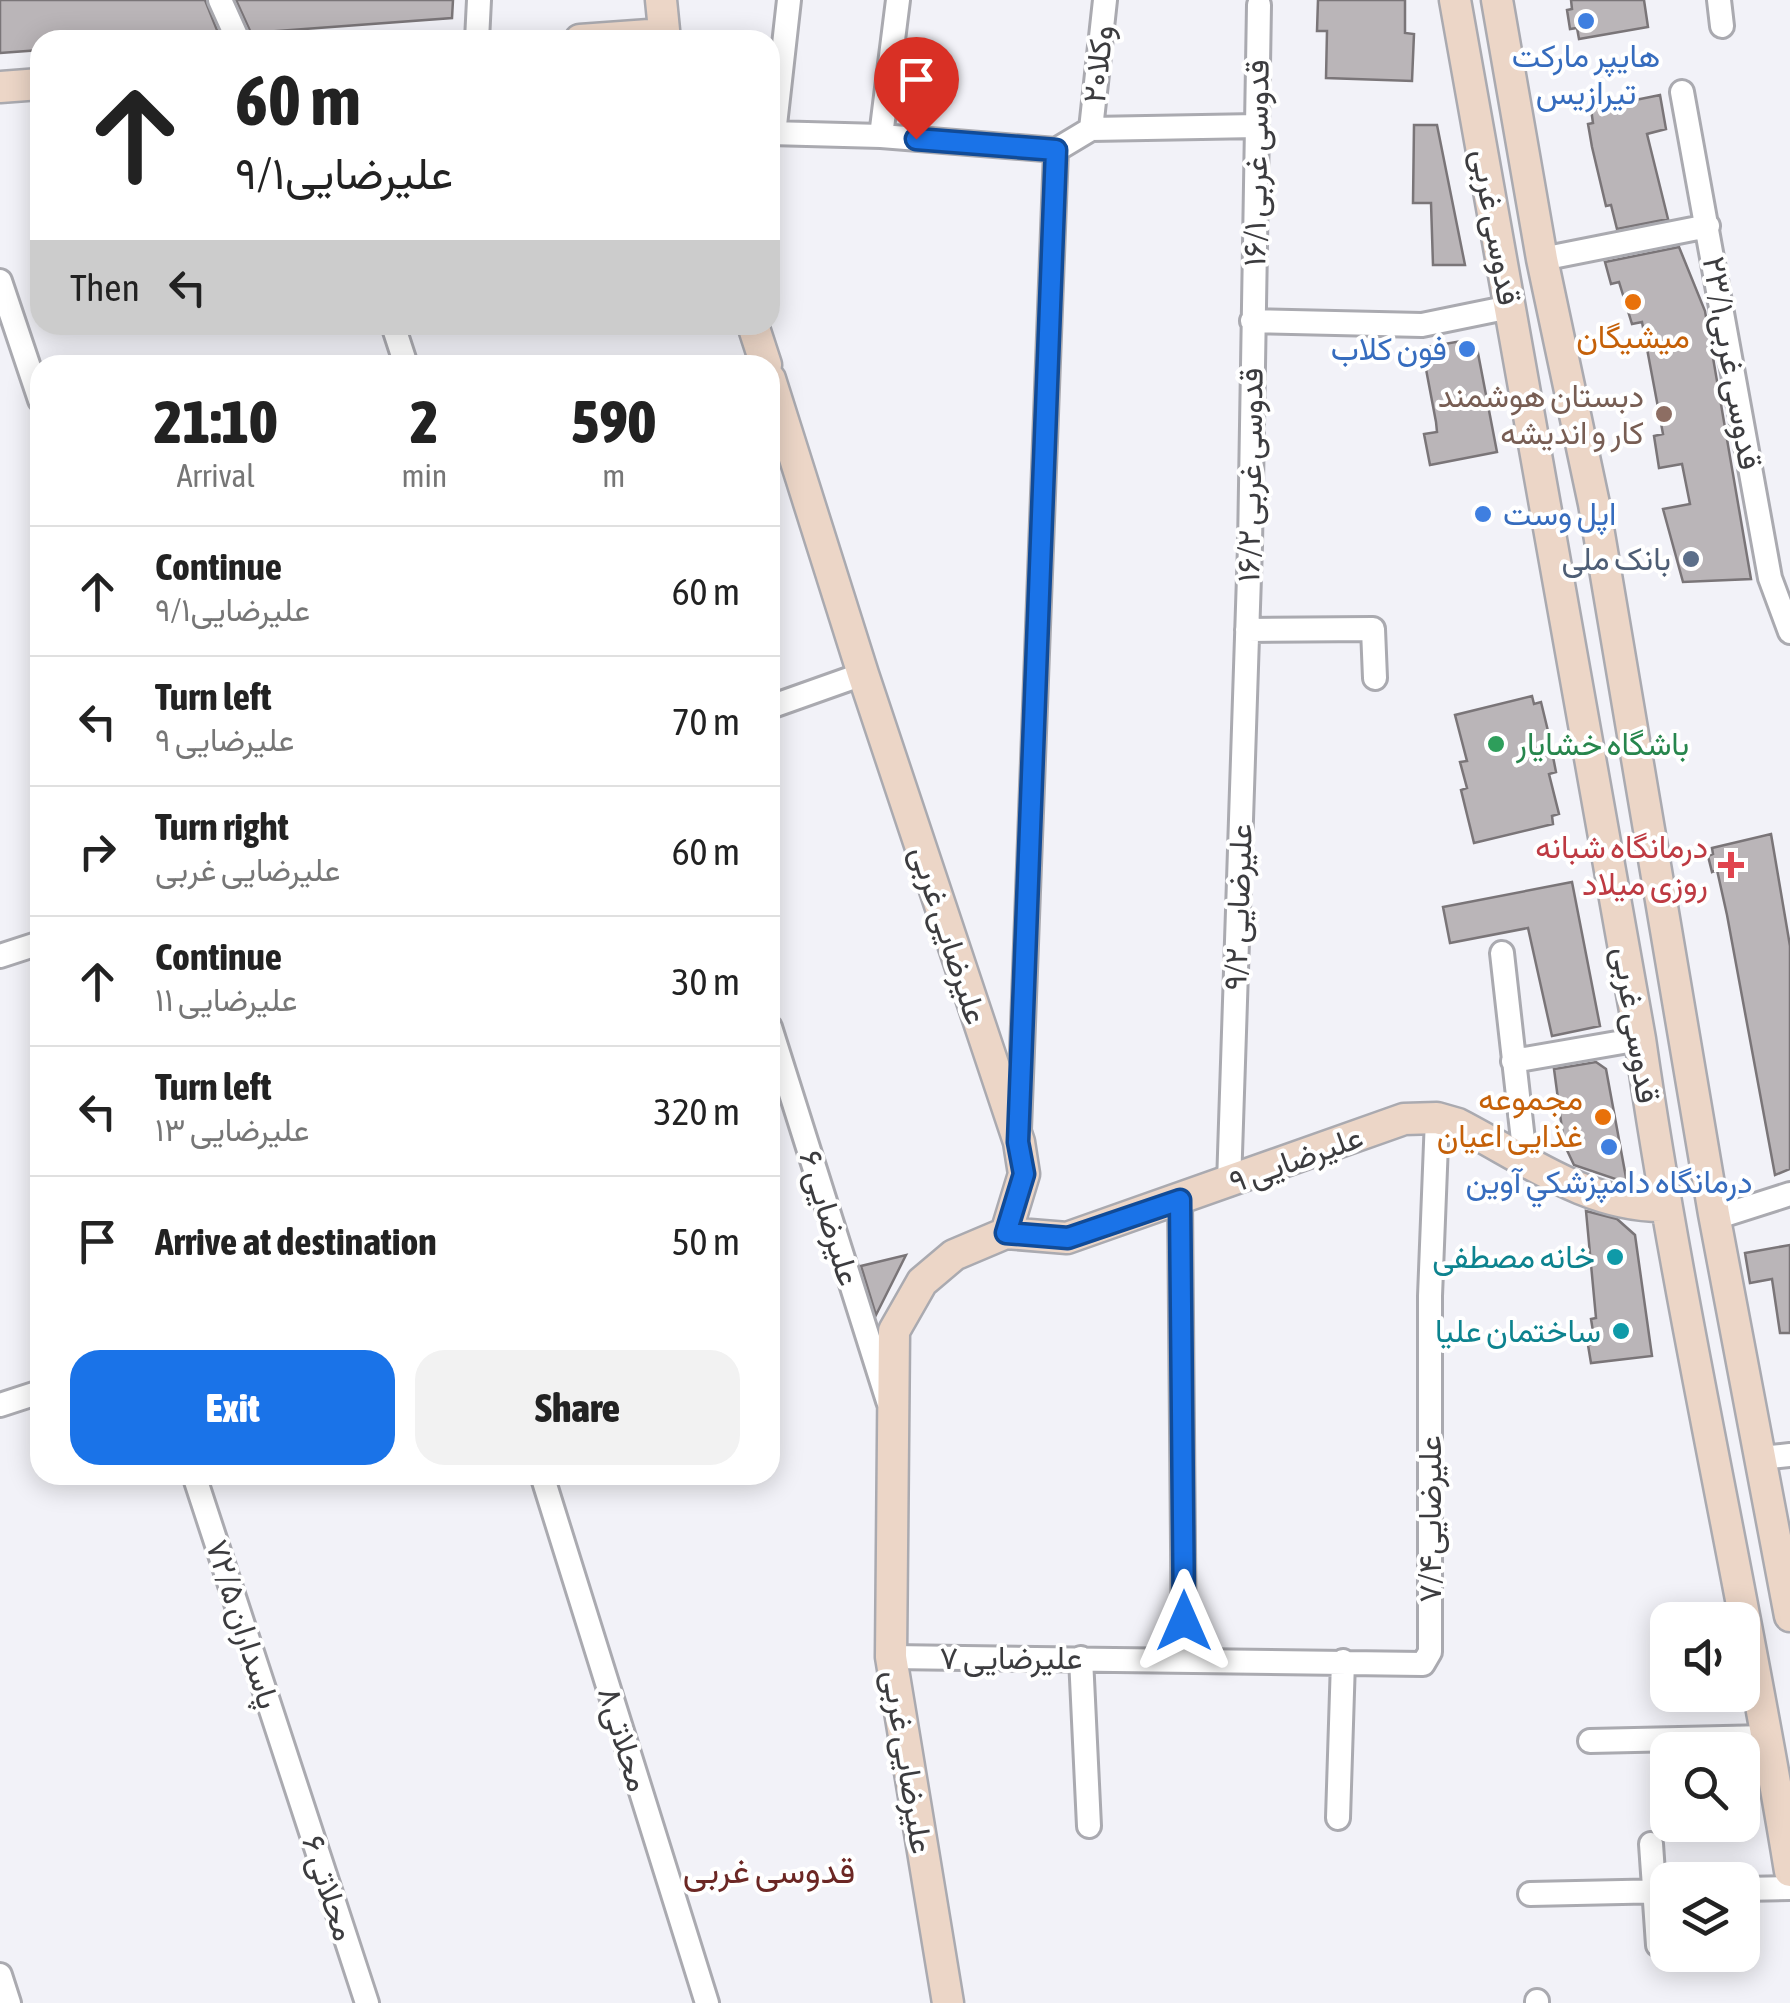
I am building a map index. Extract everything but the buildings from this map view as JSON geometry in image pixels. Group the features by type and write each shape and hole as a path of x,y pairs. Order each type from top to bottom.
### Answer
{"main road":[{"path":"661,0 663,30"},
{"name":"قدوسی غربی","path":"1456,0 1640,1039 1664,1206 1729,1516 1790,1871"},
{"name":"قدوسی غربی","path":"1497,0 1542,259 1594,504 1715,1218 1776,1457 1790,1616"},
{"path":"0,87 30,85"},
{"name":"علیرضایی غربی","path":"780,410 862,674 1018,1142 1024,1174 1006,1233 954,1255 922,1282 894,1331 890,1410 891,1657 946,1997"},
{"path":"1437,1118 1596,1196 1634,1206 1664,1206"},
{"name":"۹ علیرضایی","path":"1006,1233 1068,1238 1404,1119 1437,1118"}],"street":[{"path":"220,0 234,30"},
{"path":"477,30 479,0"},
{"path":"780,76 789,0"},
{"path":"881,136 898,0"},
{"name":"وکلا۲۰","path":"1091,128 1104,0"},
{"path":"1718,0 1722,26"},
{"name":"۱۶/۱ قدوسی غربی","path":"1252,321 1260,5"},
{"name":"قدوسی غربی۲۳/۱","path":"1682,92 1770,578 1790,632"},
{"path":"780,133 881,136 1056,150 1091,128 1257,126"},
{"path":"1018,1142 1056,150"},
{"path":"1542,259 1708,226"},
{"path":"0,281 30,370"},
{"path":"1252,321 1422,325 1510,306"},
{"name":"۱۶/۲ قدوسی غربی","path":"1247,630 1252,321"},
{"path":"1247,630 1373,629 1375,678"},
{"name":"۹/۲ علیرضایی","path":"1228,1184 1247,630"},
{"path":"780,703 862,674"},
{"path":"0,956 30,946"},
{"path":"1502,953 1525,1158"},
{"path":"1513,1061 1640,1039"},
{"name":"۶ علیرضایی","path":"780,1058 890,1410"},
{"name":"علیرضایی۷/۴","path":"1428,1658 1437,1118"},
{"path":"1715,1218 1790,1194"},
{"path":"1180,1200 1184,1660"},
{"path":"0,1404 30,1395"},
{"name":"۷۲/۵ پاسداران","path":"197,1485 292,1773"},
{"name":"محلاتی۸","path":"545,1485 706,2003"},
{"name":"۷ علیرضایی","path":"891,1657 1423,1664 1428,1658"},
{"path":"1081,1658 1088,1826"},
{"path":"1338,1818 1343,1661"},
{"path":"1590,1741 1768,1737"},
{"name":"۶ محلاتی","path":"292,1773 367,2003"},
{"path":"1651,1844 1655,1862"},
{"path":"1760,1889 1790,1888"},
{"path":"1530,1894 1650,1891"},
{"path":"0,1975 8,2003"}],"place":[{"name":"هایپر مارکت تیرازیس","path":"1586,21"},
{"name":"میشیگان","path":"1633,302"},
{"name":"فون کلاب","path":"1467,349"},
{"name":"دبستان هوشمند کار و اندیشه","path":"1664,414"},
{"name":"اپل وست","path":"1483,514"},
{"name":"بانک ملی","path":"1691,559"},
{"name":"باشگاه خشایار","path":"1496,744"},
{"name":"درمانگاه شبانه روزی میلاد","path":"1731,865"},
{"name":"مجموعه غذایی اعیان","path":"1603,1117"},
{"name":"درمانگاه دامپزشكي آوين","path":"1609,1147"},
{"name":"خانه مصطفی","path":"1615,1257"},
{"name":"ساختمان علیا","path":"1621,1331"}],"district":[{"name":"قدوسی غربی","path":"769,1871"}],"route":[{"path":"916,139 1056,150 1018,1142 1024,1174 1006,1233 1068,1238 1180,1200 1184,1621"}]}
